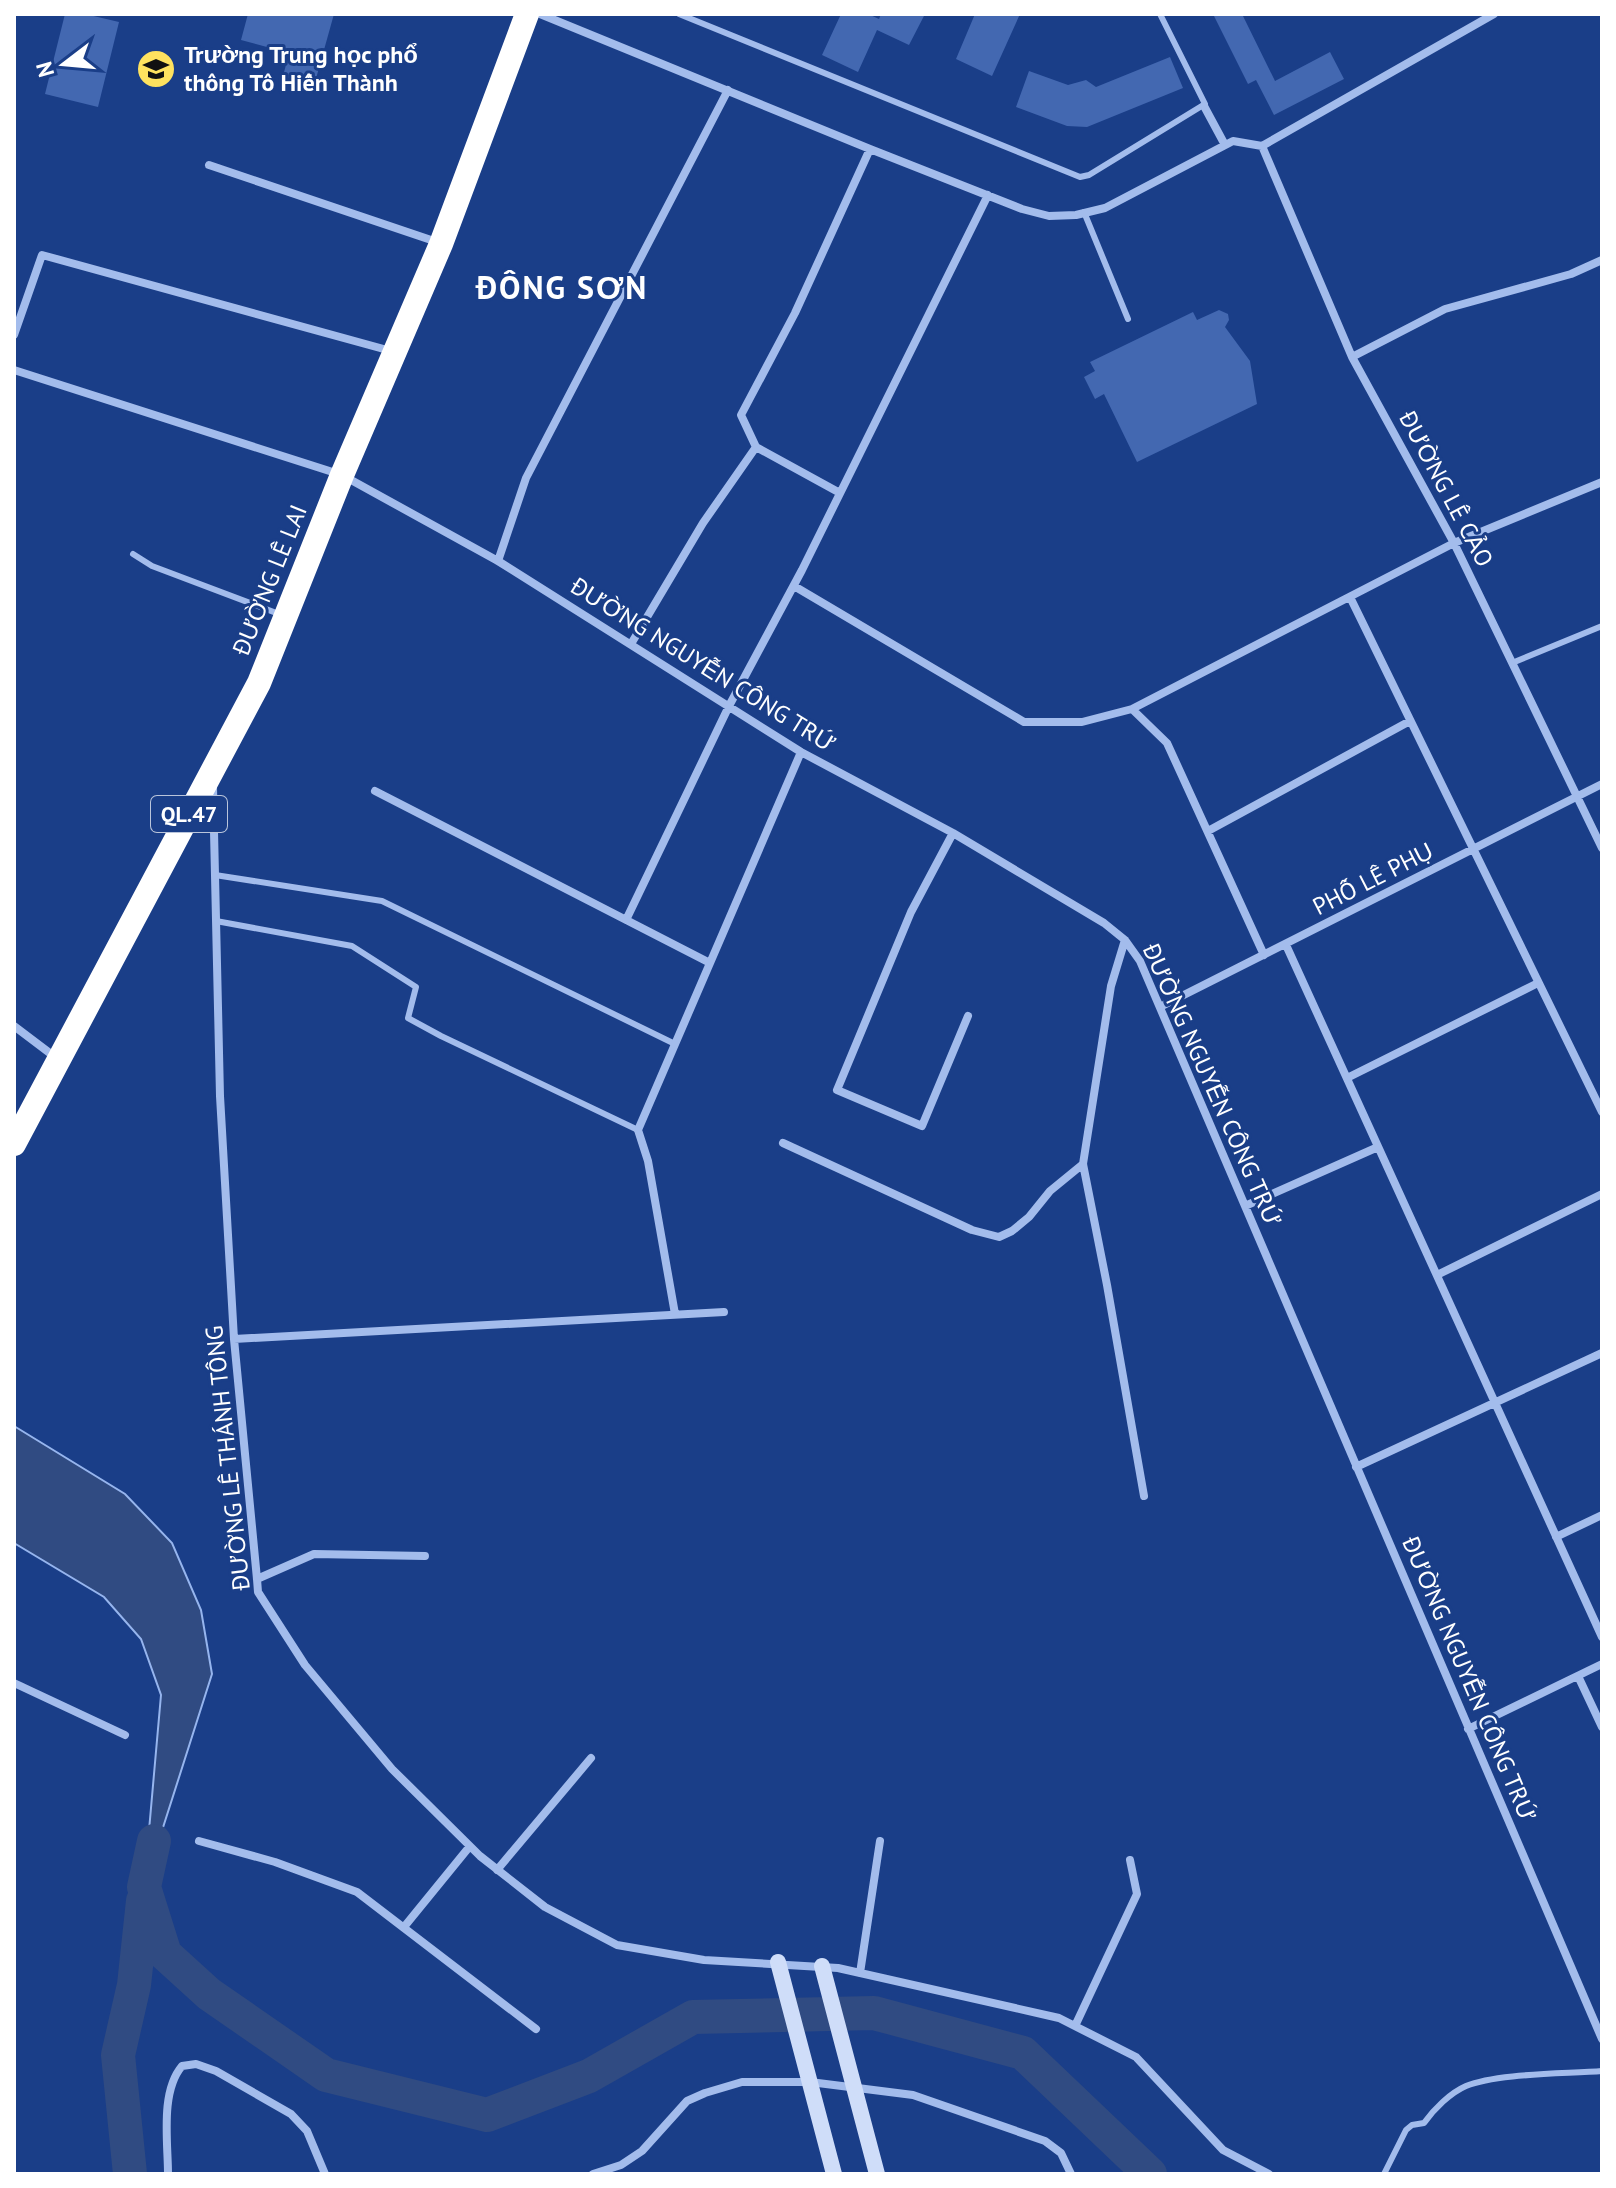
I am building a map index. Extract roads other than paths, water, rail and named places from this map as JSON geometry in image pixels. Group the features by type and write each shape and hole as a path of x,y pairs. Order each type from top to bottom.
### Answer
{"highway":[{"name":"ĐƯỜNG LÊ LAI","path":"14,1144 259,683 342,475 441,244 527,14"}],"street":[{"path":"540,14 870,149 1022,209 1049,216 1105,208 1233,141 1262,146 1494,14"},
{"path":"498,561 526,478 728,90"},
{"path":"1204,106 1225,145"},
{"name":"ĐƯỜNG LÊ CẢO","path":"1262,146 1352,357 1454,543 1602,848"},
{"path":"840,493 756,447 741,415 795,313 870,149"},
{"path":"209,165 441,244"},
{"path":"626,920 729,706 794,586 988,195"},
{"path":"14,335 42,255 394,352"},
{"path":"1352,357 1445,309 1571,274 1602,260"},
{"name":"ĐƯỜNG NGUYỄN CÔNG TRỨ","path":"14,370 342,475 498,561 801,752 953,833 1104,923 1125,940 1140,961 1160,1007 1602,2039"},
{"path":"631,644 695,535 756,447"},
{"path":"794,586 1024,722 1082,722 1132,709 1454,543 1602,482"},
{"path":"1350,597 1602,1112"},
{"path":"1132,709 1167,743 1264,955"},
{"path":"1208,831 1410,721"},
{"path":"675,1314 648,1161 638,1130 801,752"},
{"name":"ĐƯỜNG LÊ THÁNH TÔNG","path":"212,770 220,1096 234,1339 258,1592 305,1665 392,1769 470,1846 545,1907 617,1945 704,1960 822,1966 1059,2018 1136,2057 1223,2150 1269,2174"},
{"name":"PHỐ LÊ PHỤ","path":"1160,1007 1602,784"},
{"path":"375,791 710,963"},
{"path":"953,833 911,912 837,1090 922,1126 968,1016"},
{"path":"1125,940 1111,986 1083,1164 1144,1496"},
{"path":"1286,945 1602,1637"},
{"path":"1347,1078 1538,983"},
{"path":"14,1026 59,1059"},
{"path":"783,1143 972,1230 999,1237 1029,1217 1050,1191 1083,1164"},
{"path":"1245,1206 1378,1147"},
{"path":"1437,1275 1602,1194"},
{"path":"234,1339 724,1312"},
{"path":"1356,1467 1602,1353"},
{"path":"1556,1537 1602,1515"},
{"path":"257,1579 314,1554 425,1556"},
{"path":"1468,1729 1602,1664"},
{"path":"1578,1676 1602,1727"},
{"path":"14,1683 125,1735"},
{"path":"497,1870 591,1758"},
{"path":"199,1841 275,1862 357,1892 536,2029"},
{"path":"860,1973 880,1841"},
{"path":"404,1927 470,1846"},
{"path":"1075,2026 1137,1894 1130,1860"},
{"path":"778,1962 834,2174"},
{"path":"822,1966 877,2174"},
{"path":"168,2174 168,2111 173,2077 182,2066 196,2064 216,2071 291,2114 307,2131 325,2174"},
{"path":"593,2174 621,2165 642,2151 687,2101 705,2093 742,2082 810,2082 913,2095 1045,2141 1061,2153 1071,2174"}],"lane":[{"path":"679,14 1080,177 1089,175 1204,106 1204,97 1163,15"},
{"path":"1084,212 1128,319"},
{"path":"133,554 164,572 286,617"},
{"path":"1512,663 1602,626"},
{"path":"215,875 382,901 675,1044"},
{"path":"216,921 352,946 416,987 408,1018 638,1130"},
{"path":"1384,2174 1406,2130 1412,2125 1424,2123 1431,2113 1463,2087 1498,2079 1602,2071"}],"water":[{"path":"14,1426 125,1494 172,1543 201,1610 212,1674 144,1887 161,1695 141,1639 104,1597 14,1543"}],"waterway":[{"path":"154,1841 144,1887 165,1954 209,1994 326,2075 487,2115 589,2076 693,2017 874,2013 1023,2053 1150,2174"},
{"path":"130,2174 118,2055 134,1985 143,1901"}],"place":[{"name":"Trường Trung học phổ thông Tô Hiến Thành","path":"156,69"}],"district":[{"name":"ĐÔNG SƠN","path":"562,288"}]}
